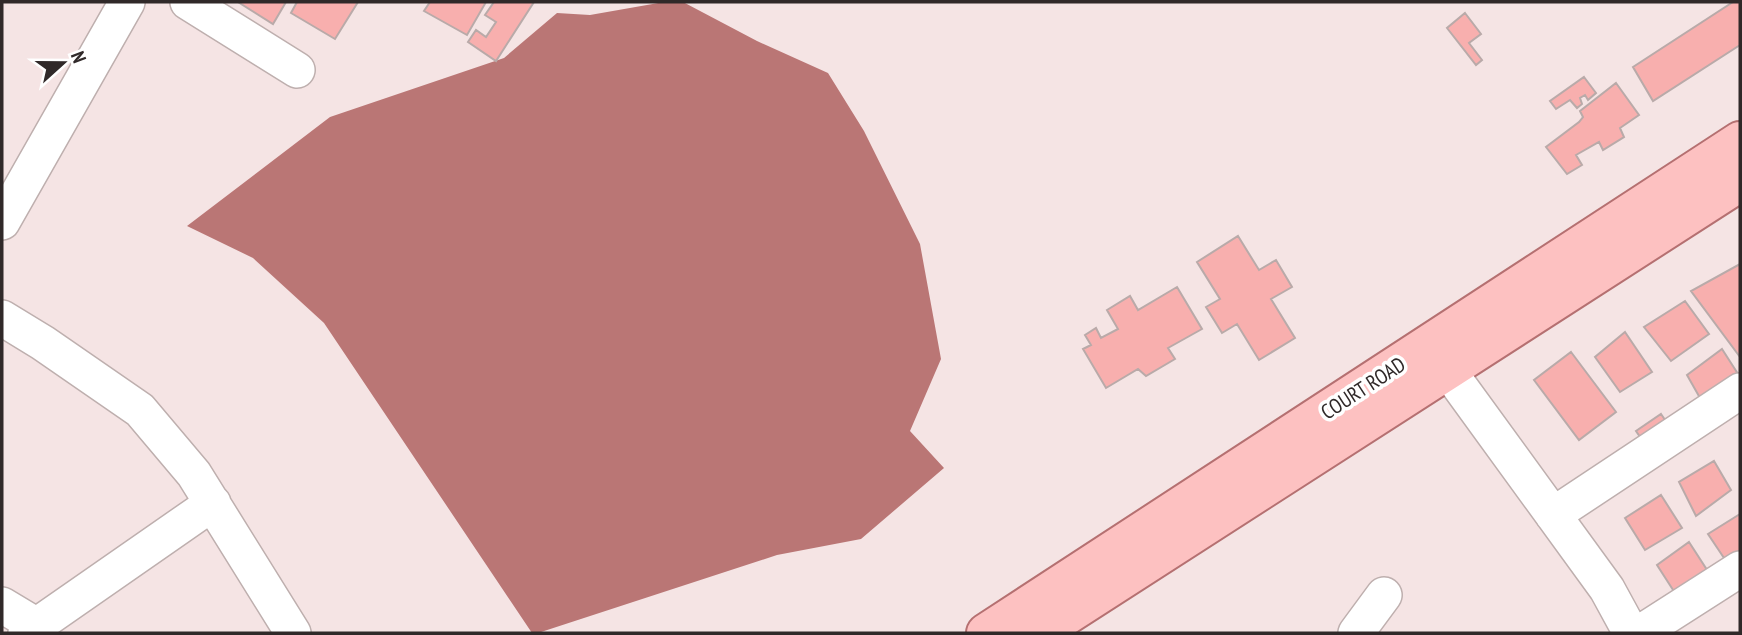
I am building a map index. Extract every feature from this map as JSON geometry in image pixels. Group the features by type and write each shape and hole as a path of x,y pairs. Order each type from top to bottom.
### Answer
{"main road":[{"name":"COURT ROAD","path":"986,633 1740,141"},
{"name":"COURT ROAD","path":"1040,633 1447,369 1736,194"}],"street":[{"path":"2,222 127,2"},
{"path":"187,2 297,70"},
{"path":"2,318 140,410 194,474 293,633"},
{"path":"1447,369 1607,589 1631,633"},
{"path":"1553,516 1740,391"},
{"path":"2,606 32,629 213,503"},
{"path":"1640,633 1740,569"},
{"path":"1356,633 1384,595"}],"shaded area":[{"path":"664,2 683,2 757,41 828,73 864,131 920,244 941,359 910,431 944,468 861,539 777,555 532,633 324,323 253,258 187,226 330,117 504,58 557,13 590,15"}],"building":[{"path":"238,2 286,2 273,24"},
{"path":"297,2 358,2 335,39 291,13"},
{"path":"430,2 486,2 467,35 424,11"},
{"path":"494,2 534,2 496,61 468,42 476,30 486,37 496,22 485,15"},
{"path":"1733,2 1740,2 1740,45 1653,101 1633,67"},
{"path":"1465,13 1481,34 1469,43 1482,60 1476,65 1447,28"},
{"path":"1584,77 1596,93 1588,100 1585,95 1580,98 1582,104 1577,108 1570,100 1556,109 1550,101"},
{"path":"1616,83 1639,115 1620,128 1624,137 1603,150 1599,142 1576,155 1582,165 1567,174 1546,147 1579,122 1583,117 1580,111"},
{"path":"1238,236 1259,270 1276,260 1292,287 1271,299 1295,338 1259,360 1237,324 1222,333 1206,307 1220,299 1197,262"},
{"path":"1740,264 1740,357 1691,291"},
{"path":"1177,287 1202,329 1168,348 1175,359 1146,376 1138,369 1106,388 1083,349 1091,345 1085,335 1096,328 1101,338 1118,329 1107,310 1130,296 1138,310"},
{"path":"1685,301 1709,334 1671,361 1644,327"},
{"path":"1625,332 1652,372 1620,392 1595,357"},
{"path":"1722,349 1740,377 1704,405 1687,375"},
{"path":"1571,352 1616,412 1579,440 1534,380"},
{"path":"1661,414 1672,430 1647,447 1636,431"},
{"path":"1714,461 1731,490 1696,516 1679,482"},
{"path":"1661,495 1682,528 1645,550 1625,518"},
{"path":"1740,514 1740,557 1728,564 1708,534"},
{"path":"1689,542 1709,573 1675,593 1657,565"}]}
